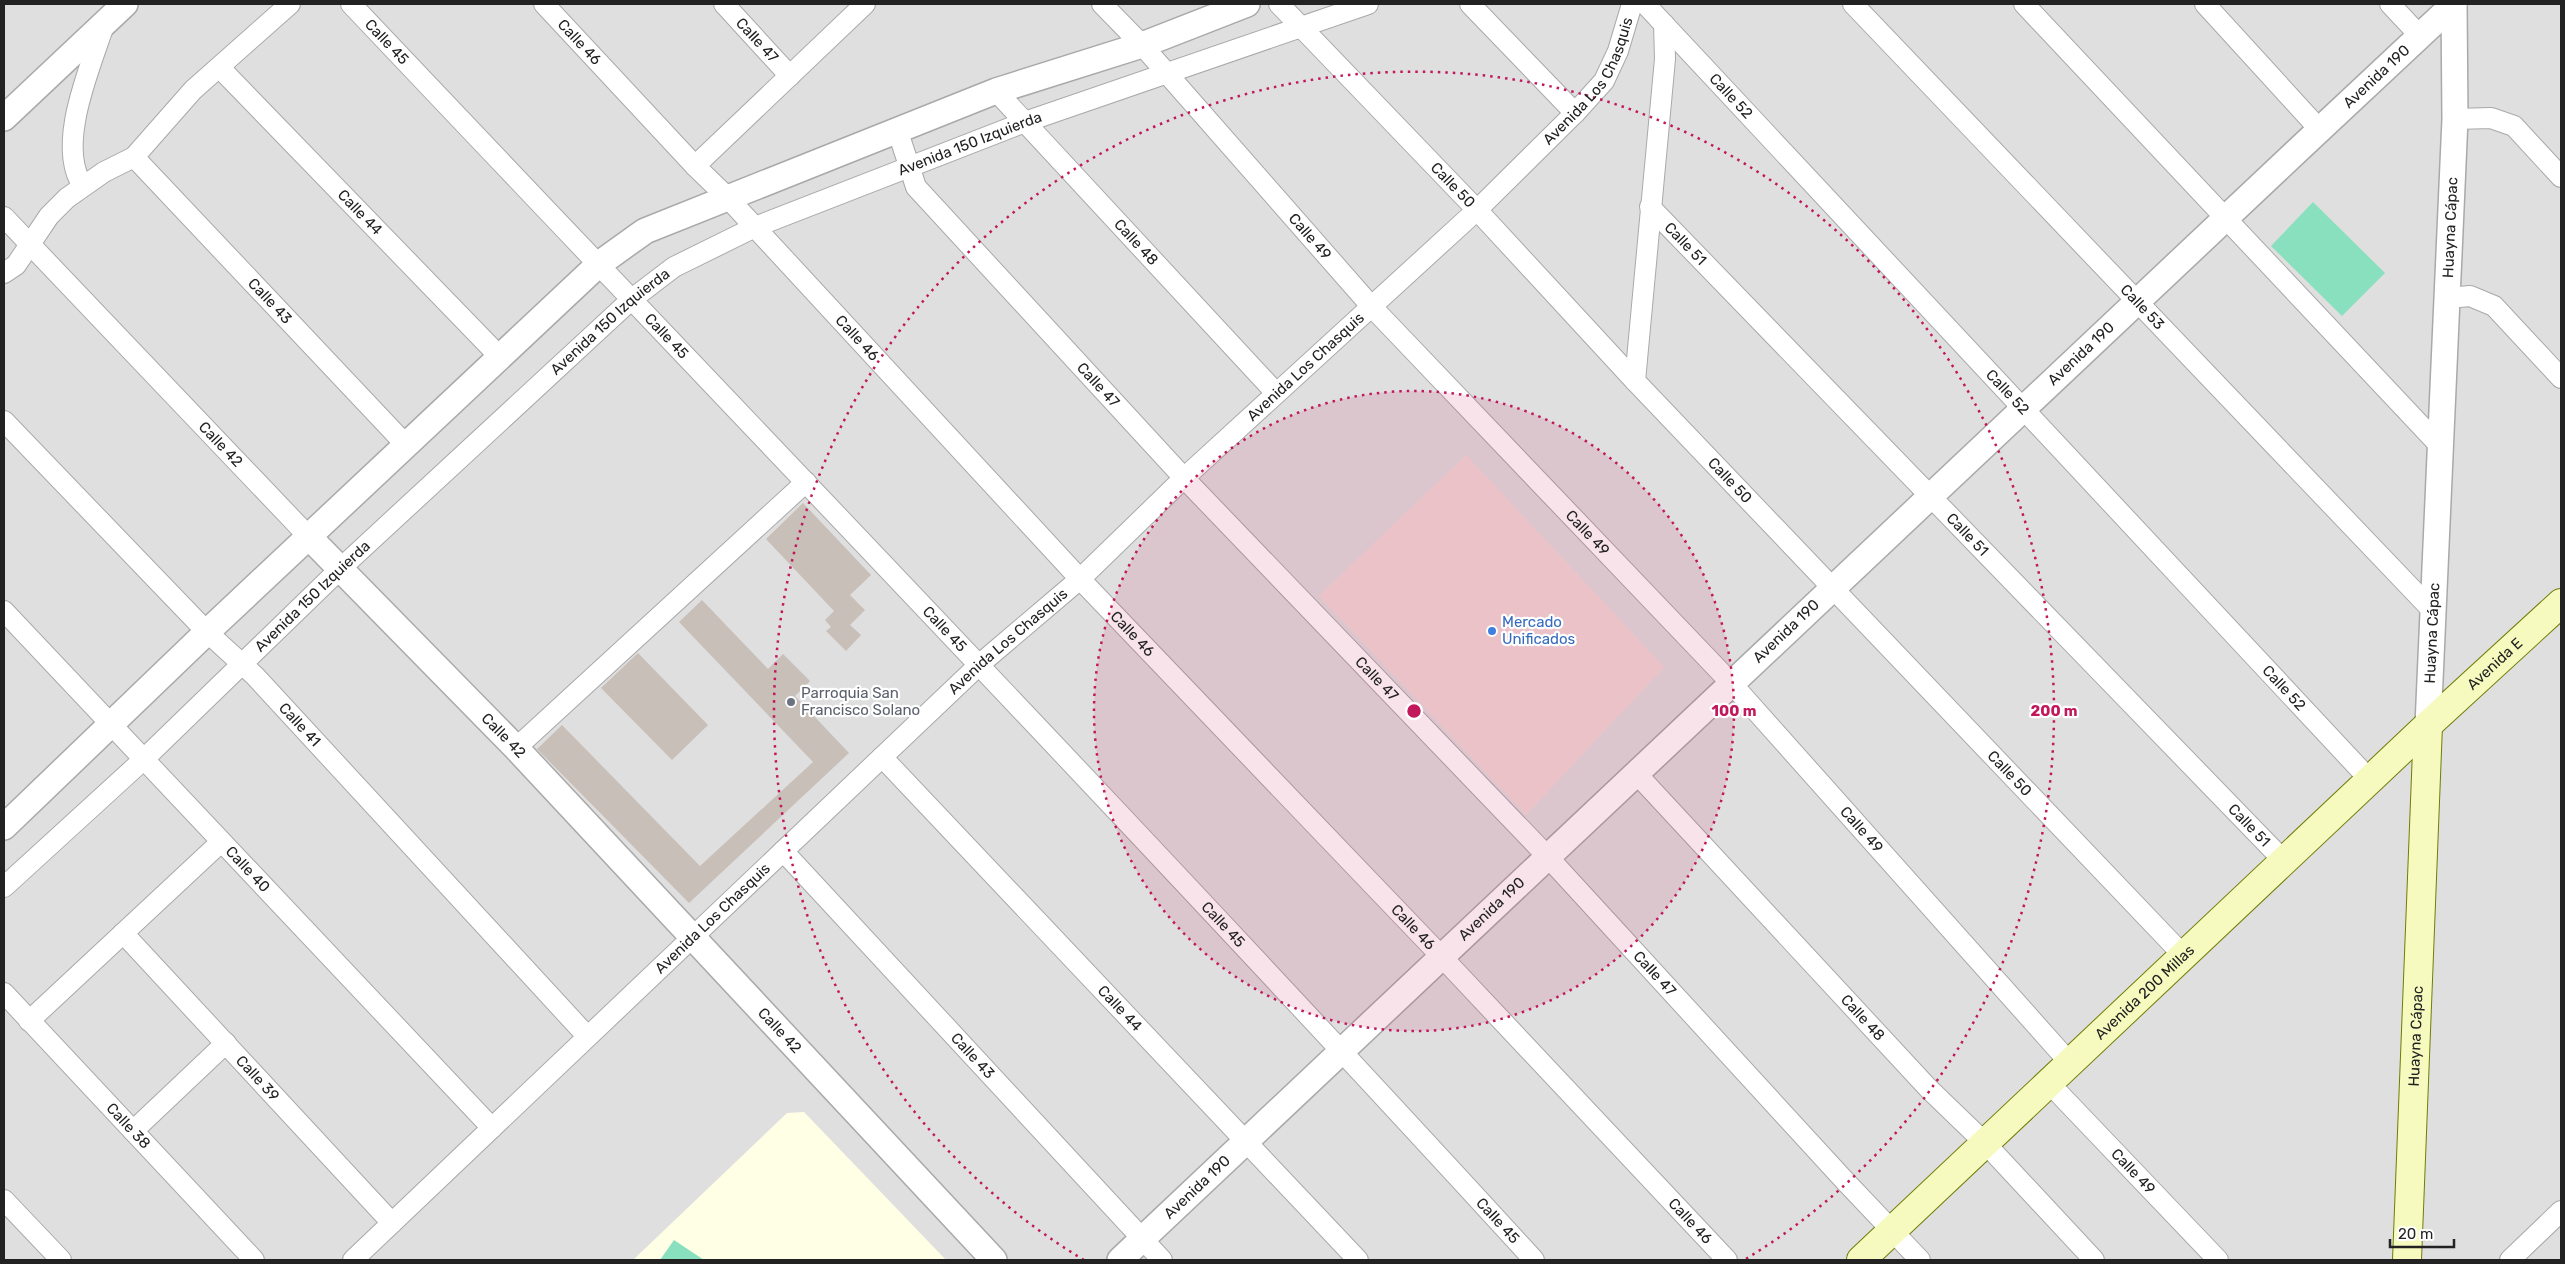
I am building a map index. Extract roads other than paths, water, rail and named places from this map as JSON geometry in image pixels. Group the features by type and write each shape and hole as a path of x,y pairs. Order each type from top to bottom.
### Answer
{"main road":[{"name":"Avenida E","path":"2428,725 2561,603"},
{"name":"Avenida 200 Millas","path":"1861,1260 2428,725"},
{"name":"Huayna Cápac","path":"2407,1260 2428,725"}],"street":[{"path":"4,118 125,4"},
{"path":"4,273 16,264 49,216 67,198 83,186 134,157 193,90 290,4"},
{"name":"Calle 45","path":"351,4 980,664 1342,1050 1534,1260"},
{"name":"Calle 46","path":"544,4 695,166 755,227 1080,579 1442,956 1726,1260"},
{"name":"Calle 47","path":"724,4 790,76"},
{"path":"695,166 865,4"},
{"name":"Calle 49","path":"1102,4 1168,74 1371,306 1732,684 2070,1063"},
{"path":"7,818 112,726 207,632 599,264 645,231 896,129 996,91 1142,45 1247,4"},
{"name":"Calle 50","path":"1279,4 1477,210 1635,381 2184,956"},
{"name":"Avenida 150 Izquierda","path":"4,887 144,760 340,569 632,299 674,267 755,227 1025,122 1368,4"},
{"path":"1470,4 1575,113"},
{"name":"Avenida Los Chasquis","path":"353,1260 980,664 1080,579 1184,478 1477,210 1575,113 1604,81 1618,51 1632,4"},
{"name":"Calle 52","path":"1645,4 2370,780"},
{"name":"Calle 53","path":"1853,4 2138,300 2432,610"},
{"path":"2024,4 2441,447"},
{"path":"2206,4 2320,130"},
{"path":"2390,4 2420,36"},
{"name":"Avenida 190","path":"1120,1260 1636,772 1732,684 2022,408 2454,4"},
{"name":"Huayna Cápac","path":"2428,725 2455,119 2454,4"},
{"path":"83,186 76,176 74,164 76,116 105,22"},
{"path":"1635,381 1665,60 1664,24"},
{"name":"Calle 44","path":"220,68 500,357"},
{"name":"Calle 48","path":"996,91 1276,393"},
{"path":"2455,119 2491,118 2514,126 2561,177"},
{"name":"Calle 47","path":"896,129 916,187 1184,478 1547,856 1845,1181 1920,1260"},
{"name":"Calle 43","path":"134,157 406,445"},
{"name":"Calle 51","path":"1650,207 2284,861"},
{"name":"Calle 42","path":"4,217 309,537 516,748 994,1260"},
{"path":"2448,298 2470,296 2494,306 2561,378"},
{"name":"Calle 41","path":"4,421 207,632 242,664 588,1036"},
{"path":"516,748 806,482"},
{"name":"Calle 40","path":"4,611 492,1128"},
{"name":"Calle 44","path":"882,757 1358,1260"},
{"name":"Calle 48","path":"1636,772 1929,1089 1985,1143 2094,1260"},
{"path":"30,1021 221,842"},
{"name":"Calle 43","path":"783,851 1162,1260"},
{"name":"Calle 39","path":"123,933 392,1223"},
{"name":"Calle 38","path":"4,993 254,1260"},
{"path":"133,1131 226,1043"},
{"name":"Calle 49","path":"2049,1083 2218,1260"},
{"path":"4,1200 61,1260"},
{"path":"2510,1260 2561,1212"}],"place":[{"name":"Mercado Unificados","path":"1492,631"},
{"name":"Parroquia San Francisco Solano","path":"791,702"}]}
